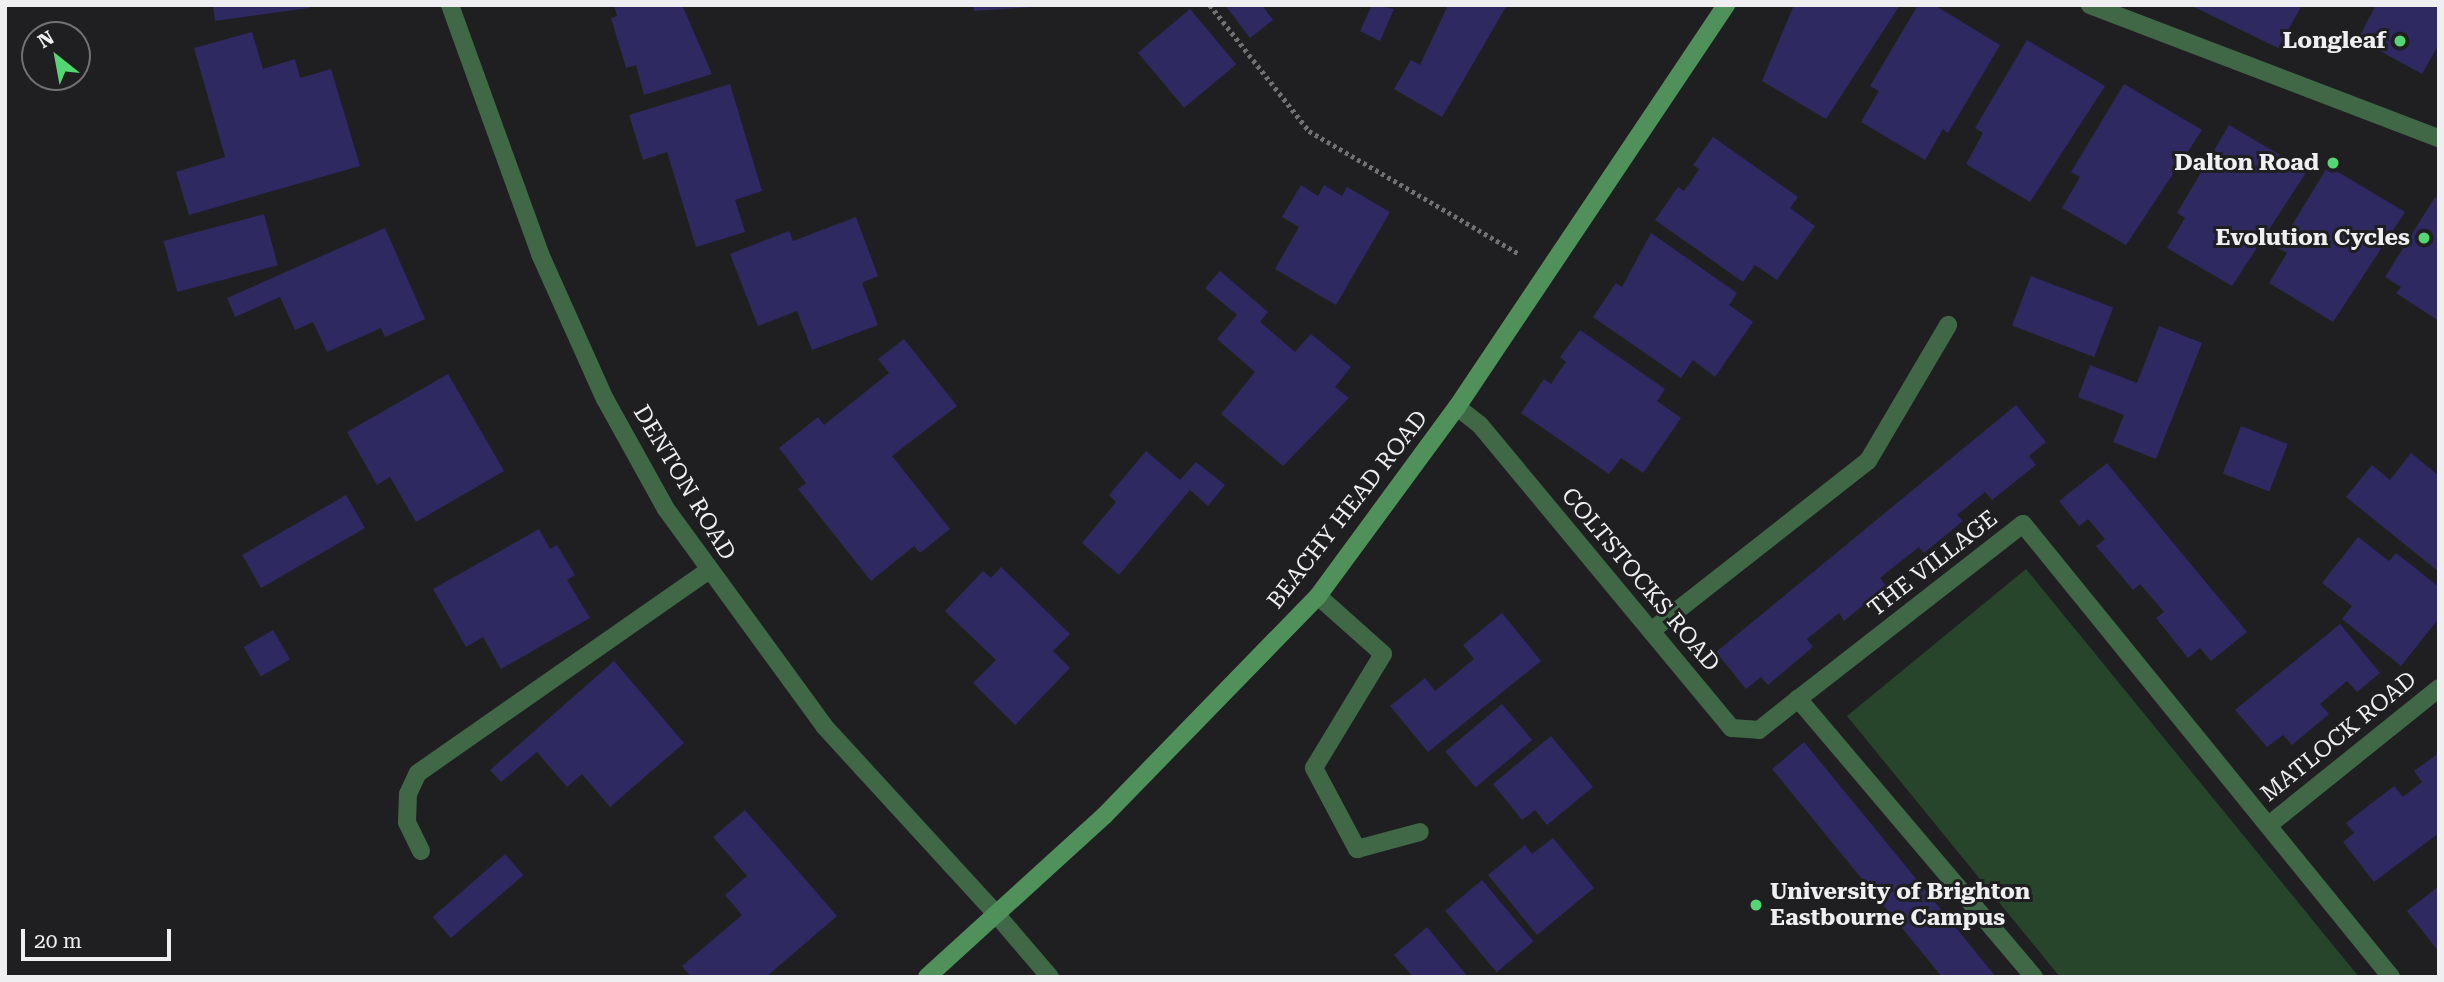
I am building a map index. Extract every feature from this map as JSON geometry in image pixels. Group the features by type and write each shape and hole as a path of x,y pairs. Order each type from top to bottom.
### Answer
{"street":[{"name":"DENTON ROAD","path":"450,5 536,242 606,399 708,571 824,726 1050,977"},
{"name":"BEACHY HEAD ROAD","path":"927,977 1237,685 1318,596 1457,407 1726,5"},
{"path":"2090,5 2439,138"},
{"path":"1651,631 1868,461 1948,325"},
{"name":"COLTSTOCKS ROAD","path":"1457,407 1480,425 1732,728 1759,730 1798,699"},
{"name":"THE VILLAGE","path":"1798,699 2023,524 2270,824 2390,977"},
{"path":"421,851 407,822 408,794 418,773 708,571"},
{"path":"1318,596 1383,654 1314,768 1357,849 1420,832"},
{"name":"MATLOCK ROAD","path":"2270,824 2439,688"},
{"path":"1798,699 2034,977"}],"path":[{"path":"1210,5 1309,131 1549,272"}],"green space":[{"path":"2026,569 2359,977 2060,977 1847,716"}],"building":[{"path":"213,5 309,5 309,8 215,21"},
{"path":"614,5 682,5 712,74 644,95 636,65 626,68 611,18 617,16"},
{"path":"974,5 1032,5 1032,7 974,11"},
{"path":"1225,5 1262,5 1273,20 1250,38"},
{"path":"1372,5 1394,9 1380,41 1360,31"},
{"path":"1448,5 1507,5 1442,117 1394,89 1411,60 1420,65"},
{"path":"1794,5 1900,5 1826,119 1762,81"},
{"path":"1918,5 1934,5 2000,45 1948,133 1943,129 1925,160 1861,122 1879,91 1870,86"},
{"path":"2190,5 2302,5 2278,48"},
{"name":"Longleaf","path":"2376,5 2439,5 2439,44 2422,74 2358,39"},
{"path":"1190,9 1236,64 1184,108 1138,53"},
{"path":"252,32 263,69 295,59 300,78 331,69 360,166 189,215 176,172 225,157 194,48"},
{"path":"2027,40 2105,86 2030,202 1966,164 1983,133 1975,128"},
{"path":"730,84 762,191 735,200 745,232 696,247 667,152 643,160 629,115"},
{"path":"2124,84 2202,130 2126,245 2062,208 2080,177 2071,172"},
{"path":"2229,125 2307,171 2232,286 2167,248 2185,218 2177,213"},
{"path":"1713,137 1798,197 1790,208 1815,226 1777,280 1755,265 1743,282 1655,220 1678,187 1684,191 1692,180 1699,169 1693,165"},
{"path":"2328,166 2405,212 2333,322 2269,283 2287,253 2278,248"},
{"path":"1301,185 1318,196 1324,185 1342,196 1347,187 1390,212 1336,305 1275,269 1299,227 1282,217"},
{"name":"Evolution Cycles","path":"2435,197 2439,200 2439,321 2396,293 2401,287 2385,277"},
{"path":"264,214 278,265 177,292 164,241"},
{"path":"856,217 878,276 862,283 878,325 812,350 797,311 758,326 730,254 789,231 793,241"},
{"path":"385,228 425,319 385,337 381,328 327,352 313,322 295,330 280,297 235,317 227,298"},
{"path":"1651,233 1737,293 1729,305 1753,322 1715,377 1693,360 1681,378 1593,317 1616,283 1622,287"},
{"path":"1220,271 1268,312 1260,322 1295,352 1311,334 1351,367 1335,387 1349,398 1283,466 1221,414 1255,372 1217,339 1237,315 1205,288"},
{"path":"2031,276 2113,308 2094,357 2012,325"},
{"path":"2159,326 2202,343 2156,459 2113,442 2124,415 2078,397 2090,365 2137,383"},
{"path":"1580,330 1665,389 1657,401 1681,418 1643,473 1621,458 1609,474 1521,413 1544,379 1551,384 1566,362 1560,357"},
{"path":"904,339 957,406 892,456 950,529 920,553 914,546 871,581 798,489 806,483 779,448 818,417 824,425 889,373 878,359"},
{"path":"448,374 504,471 416,522 390,477 377,485 347,432"},
{"path":"2016,405 2046,442 2029,456 2036,465 1992,500 1985,492 1957,515 1963,521 1924,553 1919,547 1880,578 1886,586 1844,621 1839,613 1807,639 1813,647 1768,685 1761,677 1746,689 1716,652"},
{"path":"2241,426 2288,444 2269,492 2223,474"},
{"path":"1146,451 1180,480 1196,462 1225,485 1208,506 1190,490 1119,575 1082,543 1116,502 1109,495"},
{"path":"2411,453 2439,476 2439,572 2346,497 2372,465 2390,480"},
{"path":"2107,463 2247,632 2211,661 2200,648 2188,658 2156,618 2164,612 2140,584 2133,590 2096,546 2105,539 2088,519 2079,526 2059,501"},
{"path":"346,495 365,528 261,588 242,555"},
{"path":"539,529 550,549 557,545 575,575 567,580 590,618 501,669 483,637 466,647 433,589"},
{"path":"2358,537 2389,561 2396,553 2439,587 2439,618 2401,666 2342,619 2352,606 2322,583"},
{"path":"1001,567 1070,634 1053,651 1070,668 1015,725 973,683 996,660 945,611 983,571 991,578"},
{"path":"1502,613 1541,661 1428,752 1390,706 1425,678 1435,691 1474,659 1463,645"},
{"path":"2340,624 2380,673 2357,692 2347,681 2320,704 2329,714 2292,745 2283,735 2267,747 2235,710"},
{"path":"273,630 290,659 261,676 244,647"},
{"path":"614,661 684,743 610,807 582,774 567,787 537,752 501,782 490,770"},
{"path":"1502,704 1532,740 1476,788 1445,752"},
{"path":"1551,736 1593,787 1547,825 1535,810 1522,820 1493,784"},
{"path":"1804,742 1996,977 1942,977 1772,769"},
{"path":"2439,753 2439,833 2374,882 2343,842 2354,833 2346,823 2394,786 2403,797 2422,782 2414,771"},
{"path":"745,810 837,916 766,977 691,977 682,966 742,915 725,895 747,876 713,837"},
{"path":"1553,838 1594,888 1537,935 1488,875 1525,845 1532,854"},
{"path":"505,854 523,875 451,938 433,917"},
{"path":"1482,880 1533,941 1497,972 1445,911"},
{"path":"2439,886 2439,952 2407,911"},
{"path":"1427,927 1468,977 1413,977 1394,955"}],"place":[{"name":"Longleaf","path":"2400,41"},
{"name":"Dalton Road","path":"2333,163"},
{"name":"Evolution Cycles","path":"2424,238"},
{"name":"University of Brighton Eastbourne Campus","path":"1756,905"}]}
